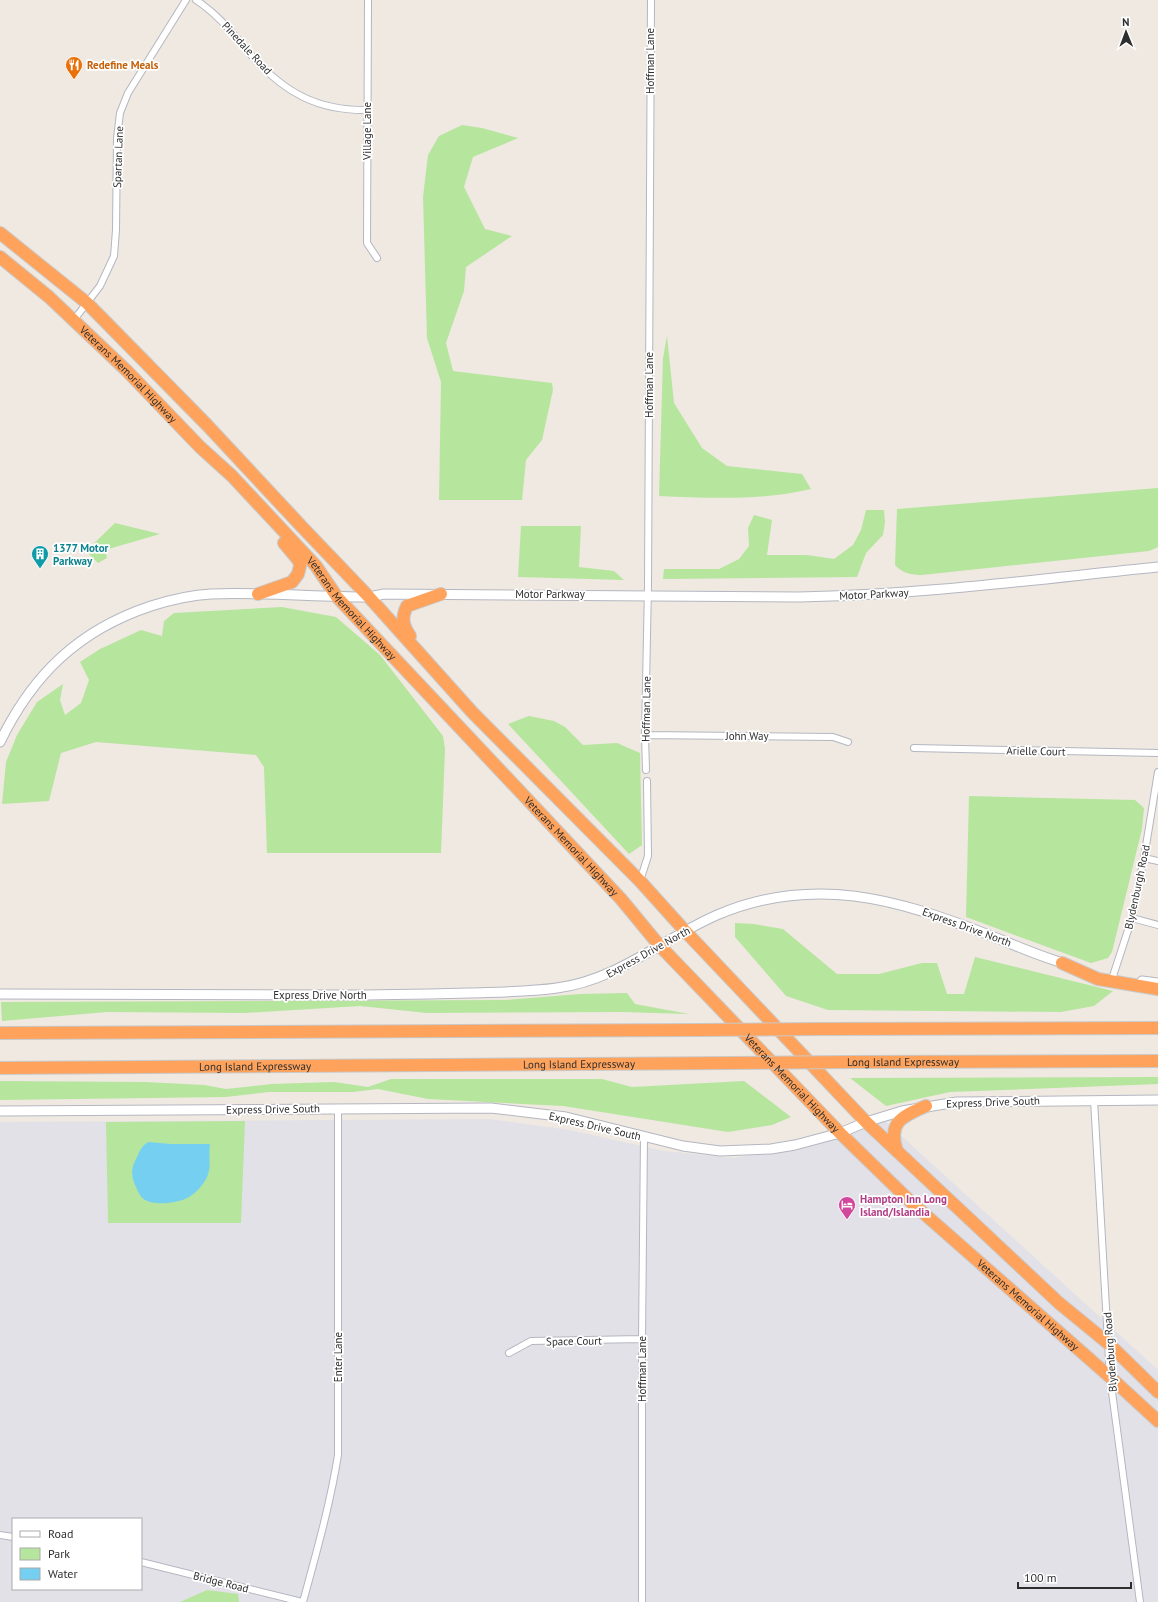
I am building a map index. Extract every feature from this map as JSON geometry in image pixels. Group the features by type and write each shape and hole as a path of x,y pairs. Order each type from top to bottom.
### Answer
{"highway":[{"name":"Veterans Memorial Highway","path":"0,233 87,303 207,425 369,597 472,712 640,881 684,931 866,1122 1059,1303 1109,1344 1158,1392"},
{"name":"Veterans Memorial Highway","path":"0,257 49,298 127,371 200,446 232,476 316,566 337,597 621,899 659,945 840,1132 914,1205 1110,1376 1158,1421"},
{"path":"253,500 274,532 299,561 300,566 298,574 292,582 258,594"},
{"path":"441,594 407,606 404,613 403,622 405,629 446,683"},
{"path":"1062,963 1098,979 1158,989"},
{"path":"0,1033 1158,1028"},
{"name":"Long Island Expressway","path":"0,1068 1158,1061"},
{"path":"897,1151 893,1139 895,1126 904,1116 926,1106"}],"main road":[{"name":"Motor Parkway","path":"0,742 11,720 33,686 55,662 85,638 125,615 170,600 210,594 337,597 369,597 384,594 441,594 799,597 882,594 1158,567"},
{"name":"Express Drive North","path":"0,994 395,995 500,992 558,988 595,980 619,969 684,931 728,911 765,900 806,894 849,895 892,902 929,913 1062,963 1113,976 1158,983"},
{"name":"Express Drive South","path":"0,1111 491,1108 566,1117 683,1146 720,1151 771,1149 795,1145 840,1132 902,1111 926,1106 970,1101 1158,1100"}],"street":[{"name":"Spartan Lane","path":"73,321 100,286 114,256 116,230 117,138 120,113 128,93 186,0"},
{"name":"Pinedale Road","path":"196,0 225,24 254,57 292,92 314,103 334,108 368,110"},
{"name":"Village Lane","path":"368,0 367,243 377,258"},
{"name":"Hoffman Lane","path":"646,770 650,0"},
{"name":"John Way","path":"645,735 833,737 848,742"},
{"name":"Arielle Court","path":"914,748 1158,753"},
{"name":"Blydenburgh Road","path":"1113,976 1132,918 1144,858 1158,772"},
{"path":"640,881 648,856 647,781"},
{"path":"1144,858 1158,861"},
{"path":"1132,918 1158,925"},
{"name":"Blydenburg Road","path":"1094,1100 1110,1376 1140,1602"},
{"name":"Enter Lane","path":"303,1602 334,1480 338,1456 338,1108"},
{"name":"Hoffman Lane","path":"642,1602 644,1137"},
{"name":"Space Court","path":"509,1353 531,1341 642,1339"},
{"path":"0,1535 12,1537"},
{"name":"Bridge Road","path":"142,1562 303,1602"}],"shaded area":[{"path":"489,1119 570,1130 664,1151 734,1158 795,1147 885,1121 1158,1370 1158,1602 0,1602 0,1122"}],"green space":[{"path":"462,125 482,128 518,138 473,157 464,187 485,229 512,236 466,267 464,291 446,343 453,371 552,383 553,390 542,440 526,460 522,500 439,500 441,382 427,338 423,197 428,155 439,136"},
{"path":"667,336 674,403 702,448 727,466 802,474 811,489 792,493 735,498 659,496 663,358"},
{"path":"1158,488 1158,547 1149,551 922,575 907,573 895,565 897,509"},
{"path":"866,510 884,510 885,522 883,535 866,553 857,577 663,579 664,569 719,569 739,559 749,546 748,528 754,515 772,520 767,555 807,555 834,559 853,545 861,530"},
{"path":"115,523 160,534 105,550 107,558 98,563 86,551"},
{"path":"521,526 581,526 579,567 614,571 624,580 518,577"},
{"path":"282,607 336,617 380,655 443,736 445,749 441,853 267,853 264,767 256,755 96,742 61,753 49,801 2,804 6,762 17,735 37,702 63,684 60,700 65,715 81,703 89,680 80,662 100,649 141,630 162,636 164,621 174,613"},
{"path":"529,716 554,721 565,727 583,745 617,743 640,753 642,845 629,854 508,724"},
{"path":"969,796 1135,800 1144,808 1142,829 1112,952 1108,958 1091,963 966,917"},
{"path":"735,923 754,924 783,929 837,974 879,974 922,963 937,963 947,994 964,994 975,957 1113,991 1094,1006 1061,1012 828,1010 786,996 735,937"},
{"path":"627,993 635,1004 689,1014 622,1012 427,1013 360,1006 245,1013 107,1012 2,1021 1,1002 506,1000 580,994"},
{"path":"1158,1077 1158,1084 950,1092 886,1106 850,1078"},
{"path":"391,1079 602,1079 632,1087 744,1081 791,1117 772,1125 728,1132 563,1106 428,1099 378,1089 353,1092 268,1092 226,1097 0,1100 0,1081 145,1082 204,1085 226,1089 272,1084 334,1082 368,1087"},
{"path":"245,1121 241,1223 108,1223 106,1122"},
{"path":"207,1590 238,1594 239,1602 180,1602"}],"water":[{"path":"148,1142 171,1144 210,1144 210,1165 206,1180 200,1188 189,1197 180,1201 155,1203 145,1200 140,1195 135,1185 132,1169 140,1150"}],"place":[{"name":"Redefine Meals","path":"74,80"},
{"name":"1377 Motor Parkway","path":"40,569"},
{"name":"Hampton Inn Long Island/Islandia","path":"847,1220"}]}
